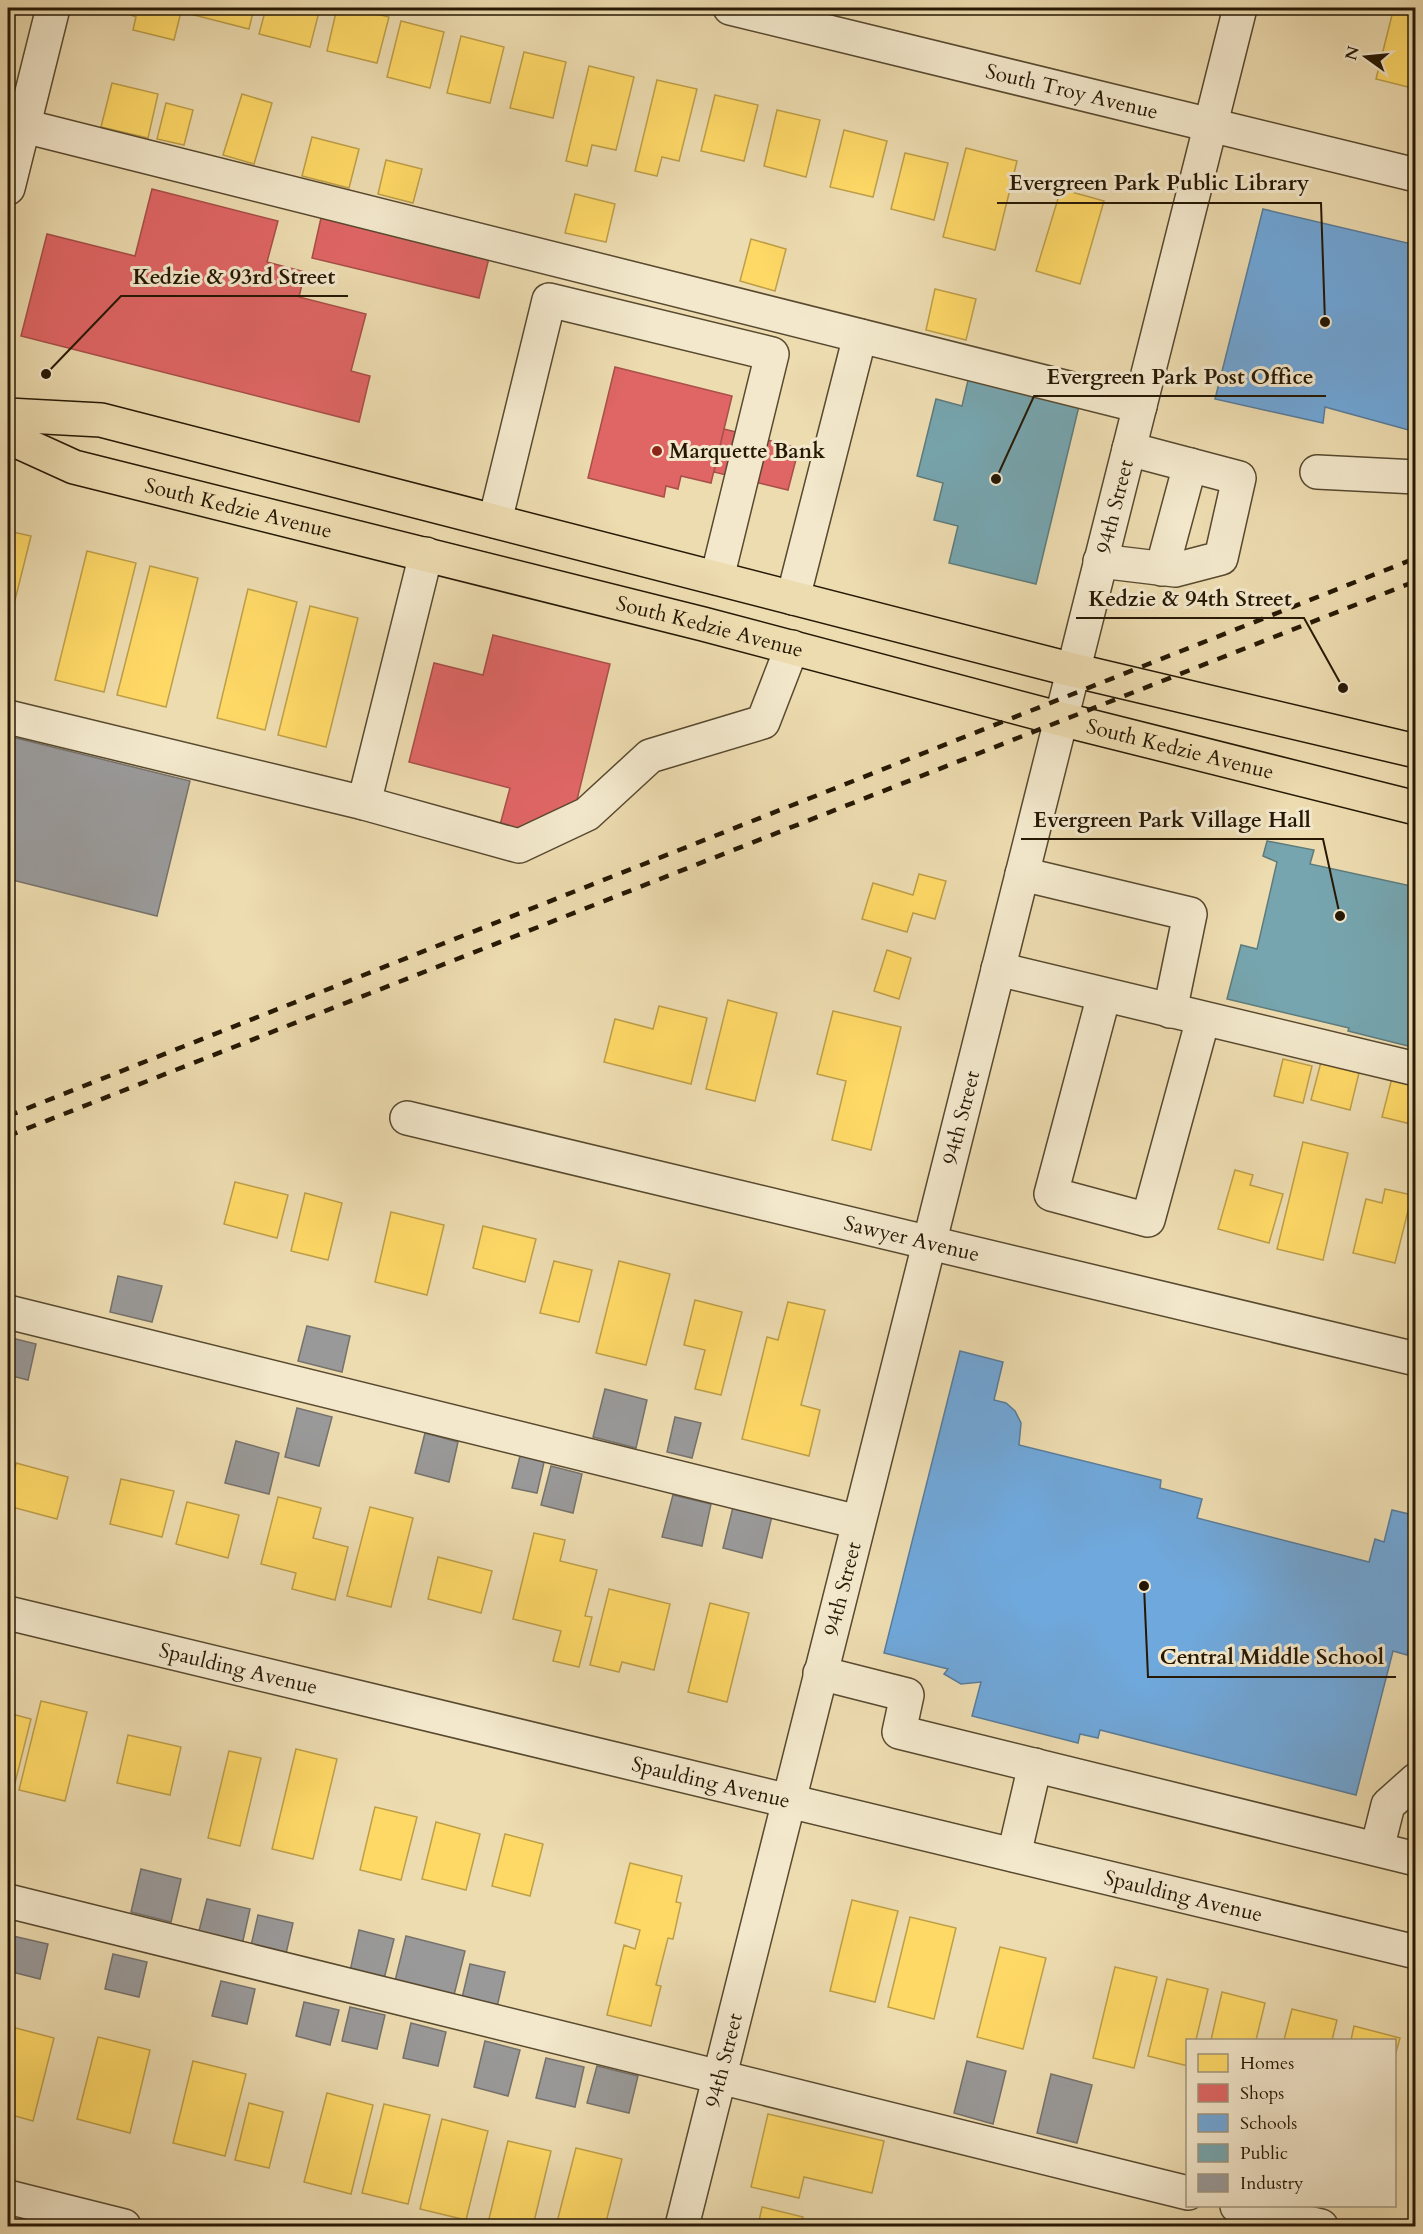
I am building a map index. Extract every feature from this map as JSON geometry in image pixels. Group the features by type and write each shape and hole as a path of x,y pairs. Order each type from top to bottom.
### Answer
{"main road":[{"path":"8,415 101,420 1073,670 1416,752"},
{"name":"South Kedzie Avenue","path":"8,437 74,467 792,647 1061,719 1416,808"}],"street":[{"path":"8,188 15,124 54,8"},
{"name":"South Troy Avenue","path":"730,8 1416,175"},
{"name":"94th Street","path":"682,2226 1240,8"},
{"path":"15,124 1140,406"},
{"path":"495,521 549,300 772,354 717,578"},
{"path":"793,598 860,336"},
{"path":"1100,561 1175,570 1221,558 1239,478 1129,449"},
{"path":"1162,569 1190,465"},
{"path":"1317,472 1416,477"},
{"path":"364,803 426,555"},
{"path":"8,717 364,803 519,846 587,814 650,756 762,722 792,647"},
{"path":"1022,874 1190,914 1170,1011"},
{"path":"998,969 1416,1070"},
{"path":"1104,995 1052,1194 1148,1220 1203,1019"},
{"name":"Sawyer Avenue","path":"407,1118 928,1245 1416,1359"},
{"path":"8,1312 858,1522"},
{"name":"Spaulding Avenue","path":"8,1613 1416,1952"},
{"path":"820,1673 907,1695 899,1732 1416,1859"},
{"path":"1014,1855 1035,1765"},
{"path":"1377,1849 1388,1805 1416,1780"},
{"path":"8,1901 1186,2193"},
{"path":"8,2197 124,2226"},
{"path":"1245,2207 1321,2226"}],"building: Homes":[{"path":"133,8 182,8 174,40 133,30 136,17 131,15"},
{"path":"192,8 254,8 249,29 190,14"},
{"path":"266,8 320,8 310,47 259,34"},
{"path":"337,8 349,8 389,17 377,63 327,51"},
{"path":"1121,8 1146,8 1145,13"},
{"path":"1393,11 1416,16 1416,89 1376,79"},
{"path":"401,21 444,32 430,88 387,77"},
{"path":"461,36 504,47 490,103 447,93"},
{"path":"524,52 566,62 553,118 510,108"},
{"path":"589,66 634,77 616,150 592,145 587,166 566,161"},
{"path":"657,80 697,89 679,161 662,157 657,176 635,171"},
{"path":"112,83 158,94 148,138 101,127"},
{"path":"242,94 272,103 254,164 223,155"},
{"path":"715,95 758,105 744,161 701,151"},
{"path":"166,103 193,110 184,145 157,139"},
{"path":"777,110 820,120 806,177 764,166"},
{"path":"844,130 887,141 873,197 830,187"},
{"path":"312,137 359,149 349,188 302,176"},
{"path":"966,148 1017,161 995,250 943,237"},
{"path":"905,153 948,163 934,220 891,209"},
{"path":"386,160 422,169 413,203 378,194"},
{"path":"1061,189 1104,201 1080,284 1036,271"},
{"path":"575,194 615,204 606,242 565,233"},
{"path":"751,239 786,249 775,291 740,281"},
{"path":"935,289 976,299 966,340 926,330"},
{"path":"8,531 31,536 8,628"},
{"path":"87,551 136,563 104,692 55,680"},
{"path":"150,566 198,578 166,707 117,695"},
{"path":"248,589 297,602 265,730 217,718"},
{"path":"310,606 358,618 326,747 278,735"},
{"path":"919,874 946,881 935,919 913,913 907,932 862,919 873,883 913,895"},
{"path":"887,950 911,958 899,999 874,991"},
{"path":"728,1000 777,1013 755,1101 706,1089"},
{"path":"659,1006 707,1018 691,1084 604,1062 615,1019 653,1029"},
{"path":"833,1011 901,1027 871,1150 832,1140 846,1081 817,1074"},
{"path":"1283,1059 1312,1066 1303,1103 1274,1096"},
{"path":"1321,1062 1359,1073 1350,1110 1311,1100"},
{"path":"1392,1078 1416,1084 1416,1103 1411,1124 1382,1117"},
{"path":"1303,1142 1348,1153 1323,1260 1277,1249"},
{"path":"1235,1170 1253,1175 1250,1185 1283,1194 1269,1243 1218,1229"},
{"path":"235,1182 288,1195 277,1238 224,1224"},
{"path":"1385,1189 1412,1195 1395,1263 1353,1253 1366,1199 1382,1203"},
{"path":"305,1193 342,1203 328,1260 291,1251"},
{"path":"391,1212 444,1225 427,1295 375,1282"},
{"path":"483,1226 536,1239 525,1282 473,1268"},
{"path":"554,1261 592,1270 579,1322 540,1313"},
{"path":"619,1261 670,1274 646,1365 596,1353"},
{"path":"695,1300 742,1312 721,1395 695,1389 705,1350 684,1345"},
{"path":"788,1302 825,1310 801,1405 820,1410 809,1456 742,1439 767,1337 778,1340"},
{"path":"16,1463 68,1477 57,1519 8,1506"},
{"path":"121,1479 174,1491 162,1537 110,1524"},
{"path":"278,1497 321,1508 313,1538 348,1547 335,1600 292,1589 296,1573 261,1564"},
{"path":"187,1502 239,1515 228,1558 176,1544"},
{"path":"370,1507 413,1518 391,1607 347,1596"},
{"path":"534,1533 565,1540 560,1561 597,1570 585,1616 592,1617 579,1667 553,1661 561,1631 513,1619"},
{"path":"438,1557 492,1571 481,1613 428,1599"},
{"path":"609,1589 670,1604 654,1670 622,1662 619,1672 590,1665"},
{"path":"710,1603 749,1613 727,1702 688,1692"},
{"path":"41,1701 87,1712 65,1801 19,1790"},
{"path":"8,1713 31,1719 8,1811"},
{"path":"128,1735 181,1747 170,1795 117,1783"},
{"path":"296,1749 337,1759 313,1859 272,1849"},
{"path":"229,1751 261,1758 240,1846 208,1838"},
{"path":"375,1807 417,1817 401,1880 360,1870"},
{"path":"436,1822 480,1834 466,1890 422,1879"},
{"path":"505,1834 543,1844 530,1896 492,1886"},
{"path":"630,1863 682,1876 676,1902 681,1903 673,1939 668,1938 656,1985 661,1986 651,2026 607,2015 624,1945 635,1949 640,1930 615,1923"},
{"path":"852,1900 898,1911 875,2002 830,1991"},
{"path":"910,1917 956,1928 934,2019 888,2007"},
{"path":"1000,1947 1046,1958 1023,2049 977,2037"},
{"path":"1115,1967 1157,1977 1134,2068 1093,2058"},
{"path":"1167,1979 1208,1989 1196,2039 1186,2039 1186,2066 1148,2056"},
{"path":"1222,1992 1265,2003 1256,2039 1211,2039"},
{"path":"1292,2009 1337,2020 1332,2039 1284,2039"},
{"path":"8,2026 54,2038 33,2121 8,2114"},
{"path":"1354,2026 1400,2038 1396,2052 1396,2039 1351,2039"},
{"path":"98,2037 150,2050 130,2133 77,2119"},
{"path":"193,2061 246,2074 225,2156 173,2143"},
{"path":"327,2093 373,2105 351,2194 304,2182"},
{"path":"249,2103 283,2112 269,2168 235,2160"},
{"path":"384,2104 430,2115 408,2204 362,2193"},
{"path":"768,2114 884,2141 872,2193 804,2177 799,2198 751,2187"},
{"path":"442,2119 488,2131 466,2220 420,2209"},
{"path":"508,2141 551,2151 533,2226 504,2226 488,2223"},
{"path":"576,2148 622,2159 605,2226 556,2226"},
{"path":"762,2207 803,2217 801,2226 758,2226"}],"building: Shops":[{"path":"152,189 278,221 267,262 305,272 299,297 366,314 351,371 370,376 359,422 21,336 47,234 135,256"},
{"path":"321,218 489,258 479,298 312,258"},
{"name":"Marquette Bank","path":"615,367 732,396 711,483 681,476 678,489 666,486 664,497 588,478"},
{"path":"724,429 799,448 788,490 714,472"},
{"path":"493,635 610,664 576,804 518,830 500,825 510,788 409,762 434,663 483,675"}],"building: Schools":[{"path":"1263,209 1416,245 1416,432 1325,407 1323,423 1215,399"},
{"path":"960,1351 1003,1362 994,1400 1006,1403 1015,1411 1021,1423 1019,1445 1161,1480 1160,1488 1202,1499 1197,1518 1369,1562 1375,1539 1384,1542 1392,1510 1409,1514 1416,1488 1416,1643 1410,1641 1407,1655 1393,1651 1356,1795 1100,1730 1098,1738 1080,1734 1078,1743 972,1716 981,1682 961,1684 944,1674 948,1669 884,1653"}],"building: Public":[{"path":"969,376 1080,402 1036,584 949,563 958,526 934,520 943,483 917,476 936,399 962,406"},
{"path":"1267,841 1314,850 1310,864 1416,887 1416,1048 1348,1031 1349,1028 1227,999 1241,945 1257,949 1277,862 1263,856"}],"building: Industry":[{"path":"8,736 190,781 157,916 8,879"},
{"path":"118,1276 162,1286 152,1322 110,1312"},
{"path":"307,1326 350,1336 342,1372 298,1361"},
{"path":"8,1337 36,1344 28,1380 8,1375"},
{"path":"605,1389 647,1400 636,1448 593,1437"},
{"path":"297,1408 332,1417 319,1466 285,1457"},
{"path":"675,1417 701,1423 692,1458 667,1452"},
{"path":"425,1433 458,1442 449,1482 415,1473"},
{"path":"236,1441 279,1453 269,1494 225,1483"},
{"path":"521,1452 545,1458 537,1493 512,1488"},
{"path":"551,1466 582,1474 573,1513 541,1505"},
{"path":"673,1495 711,1504 702,1546 662,1537"},
{"path":"733,1507 772,1516 762,1558 723,1548"},
{"path":"141,1869 181,1879 171,1922 131,1912"},
{"path":"207,1899 250,1909 242,1945 198,1935"},
{"path":"258,1915 293,1923 285,1958 250,1950"},
{"path":"359,1930 394,1939 384,1979 350,1971"},
{"path":"13,1936 48,1944 40,1979 8,1971"},
{"path":"406,1936 465,1951 454,1995 395,1981"},
{"path":"113,1954 147,1962 139,1997 105,1989"},
{"path":"470,1964 505,1972 497,2007 462,1998"},
{"path":"221,1981 255,1989 247,2024 212,2016"},
{"path":"304,2002 339,2010 330,2045 296,2036"},
{"path":"350,2007 385,2015 377,2049 342,2041"},
{"path":"411,2023 446,2032 438,2066 403,2058"},
{"path":"485,2041 520,2050 508,2096 474,2087"},
{"path":"546,2058 584,2067 575,2107 536,2098"},
{"path":"967,2061 1006,2071 993,2124 954,2113"},
{"path":"597,2066 638,2076 629,2113 587,2103"},
{"path":"1051,2074 1092,2085 1077,2143 1037,2133"}],"railway":[{"path":"8,1116 1416,558"},
{"path":"8,1136 1416,581"}],"place":[{"name":"Evergreen Park Public Library","path":"1325,322"},
{"name":"Kedzie & 93rd Street","path":"46,374"},
{"name":"Marquette Bank","path":"657,451"},
{"name":"Evergreen Park Post Office","path":"996,479"},
{"name":"Kedzie & 94th Street","path":"1343,688"},
{"name":"Evergreen Park Village Hall","path":"1340,916"},
{"name":"Central Middle School","path":"1144,1586"}]}
